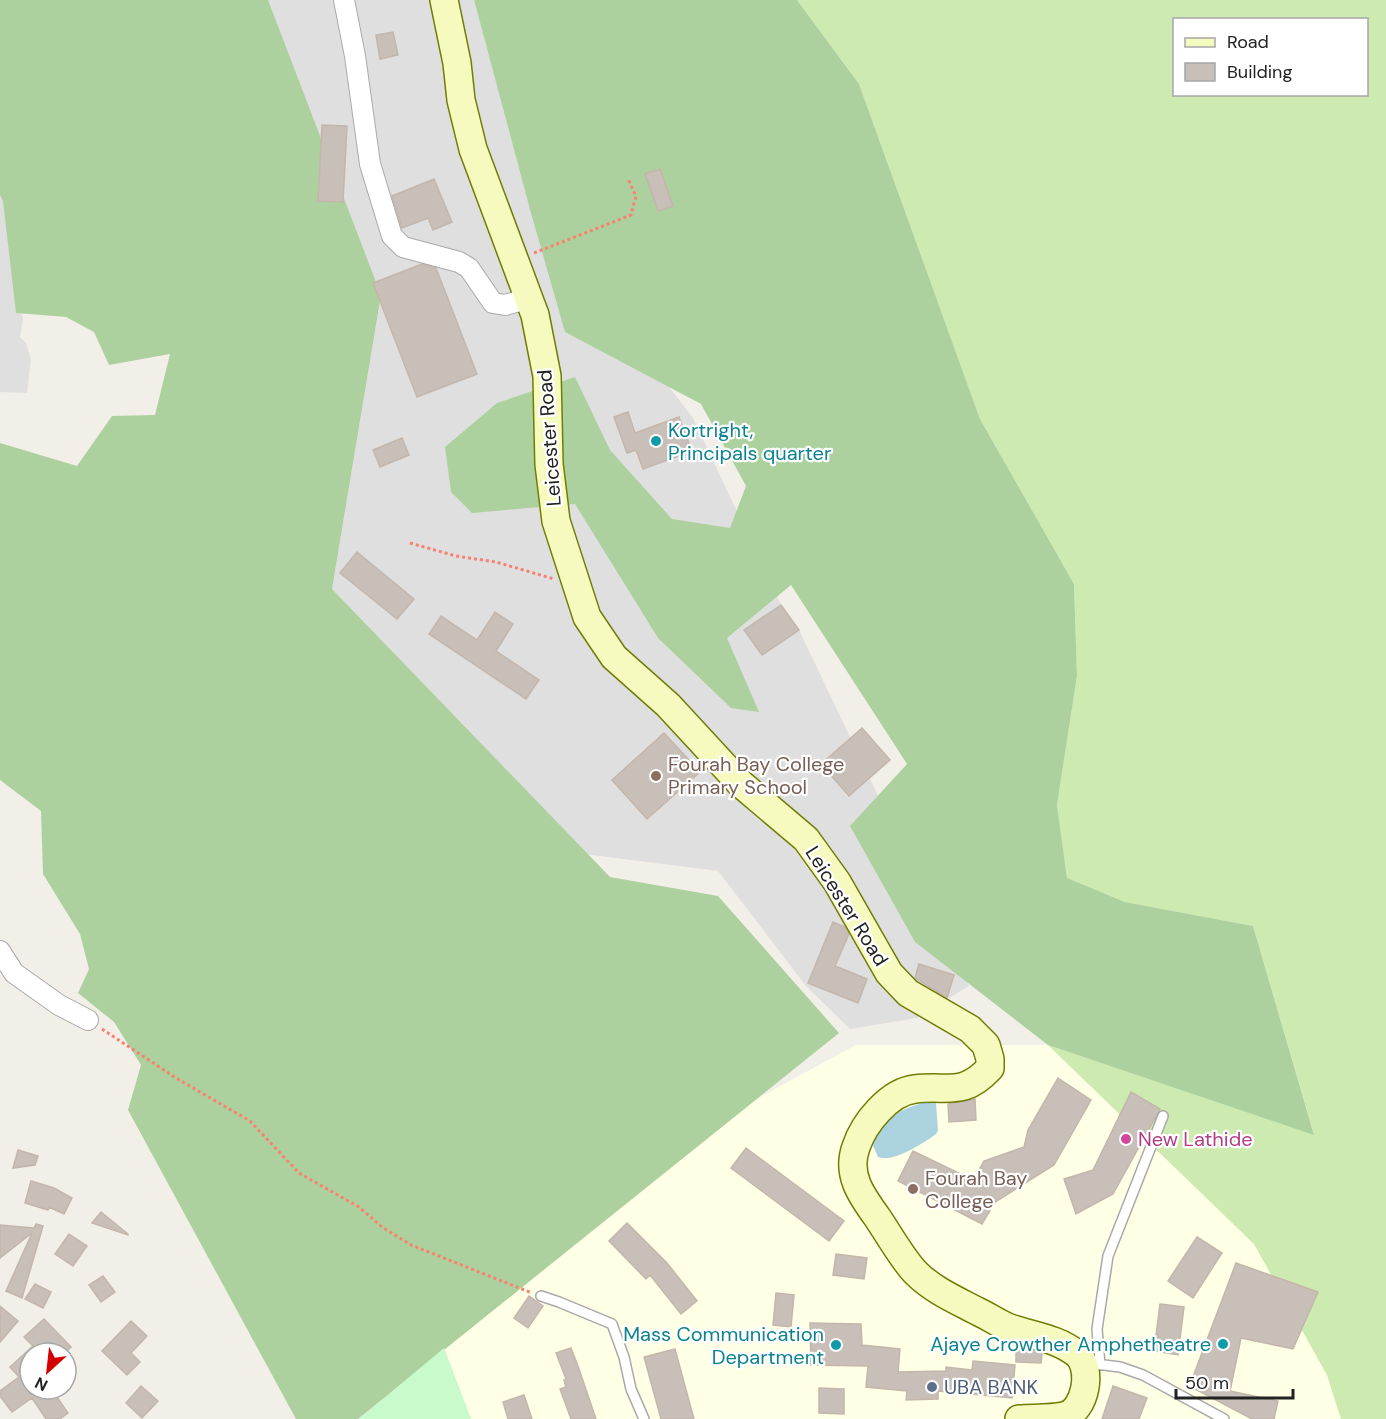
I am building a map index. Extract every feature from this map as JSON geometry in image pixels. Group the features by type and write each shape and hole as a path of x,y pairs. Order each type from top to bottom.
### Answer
{"street":[{"path":"344,0 355,56 370,164 392,236 403,247 459,262 469,268 493,303 505,305 530,298"},
{"name":"Leicester Road","path":"444,0 457,63 461,100 473,149 530,298 547,376 549,464 556,521 586,617 614,657 668,705 741,784 807,839 837,882 889,973 908,993 970,1029 986,1045 990,1068 972,1085 954,1089 912,1089 877,1110 855,1148 852,1171 860,1194 915,1272 946,1295 1008,1327 1050,1339 1093,1365"},
{"path":"0,951 14,973 59,1005 88,1020"},
{"path":"1019,1419 1067,1417 1082,1396 1093,1365"}],"lane":[{"path":"1163,1116 1108,1256 1093,1365 1120,1367 1143,1376 1224,1419"},
{"path":"541,1296 612,1324 624,1357 631,1389 644,1419"}],"path":[{"path":"516,260 631,214 636,196 628,179"},
{"path":"410,543 456,556 496,562 577,585"},
{"path":"88,1020 176,1078 250,1121 299,1173 359,1207 382,1227 411,1245 541,1296"}],"shaded area":[{"path":"263,0 474,0 529,206 693,418 781,605 799,630 969,986 917,1018 850,1029 806,986 718,871 584,854 332,589 381,295"},
{"path":"0,185 8,198 15,284 23,319 20,337 26,343 31,359 27,393 0,392"},
{"name":"Fourah Bay College","path":"856,1045 1048,1045 1254,1244 1327,1375 1341,1419 471,1419 444,1348 692,1134"}],"green space":[{"path":"0,0 268,0 381,295 332,589 610,877 718,896 839,1033 358,1419 296,1419 128,1110 141,1065 114,1022 78,993 89,969 80,934 43,874 41,811 0,780 0,443 77,466 112,416 155,415 170,354 109,365 94,332 66,317 16,313 3,201 0,195"},
{"path":"474,0 797,0 859,84 980,419 1074,584 1077,676 1057,805 1067,878 1125,902 1253,926 1314,1135 1048,1045 915,942 850,826 907,764 791,585 727,638 759,712 731,708 658,638 575,504 472,513 451,492 445,447 497,403 575,377 610,450 672,519 730,528 746,486 701,404 565,332"},
{"path":"797,0 1386,0 1386,1419 1341,1419 1327,1375 1254,1244 1048,1045 1314,1134 1253,926 1125,902 1067,878 1057,805 1077,676 1074,584 980,419 859,84"},
{"path":"444,1348 471,1419 359,1419"}],"water":[{"path":"930,1101 936,1103 938,1131 936,1134 900,1155 878,1157 870,1139 877,1131 903,1110"}],"building":[{"path":"393,32 398,55 380,59 376,35"},
{"path":"322,125 347,126 343,202 318,201"},
{"path":"660,169 673,206 658,211 645,174"},
{"path":"434,179 452,222 433,230 428,218 402,228 392,196"},
{"path":"422,264 436,268 477,374 417,397 373,283"},
{"name":"Kortright, Principals quarter","path":"628,412 635,433 679,417 692,451 643,469 636,450 627,453 614,417"},
{"path":"402,438 409,455 380,467 373,450"},
{"path":"357,552 414,599 397,619 340,573"},
{"path":"781,605 799,630 762,655 744,630"},
{"path":"495,612 513,624 496,651 539,680 526,699 429,634 441,616 477,640"},
{"path":"862,728 890,760 849,796 821,764"},
{"name":"Fourah Bay College Primary School","path":"664,733 700,772 647,819 612,780"},
{"path":"833,922 845,927 849,934 835,966 867,979 858,1003 808,983"},
{"path":"919,964 954,975 947,998 915,978"},
{"path":"1058,1078 1091,1100 1054,1165 995,1202 982,1224 898,1181 913,1151 973,1180 984,1161 1024,1147 1028,1130"},
{"name":"New Lathide","path":"1131,1092 1160,1109 1113,1194 1076,1214 1064,1179 1093,1170"},
{"path":"975,1099 976,1120 949,1122 948,1104"},
{"path":"746,1148 844,1221 829,1241 731,1168"},
{"path":"18,1150 38,1156 35,1165 13,1168"},
{"path":"31,1181 54,1188 72,1198 64,1214 49,1207 48,1210 25,1203"},
{"path":"101,1212 128,1234 128,1235 92,1223"},
{"path":"627,1223 667,1263 697,1301 681,1314 650,1275 646,1279 609,1241"},
{"path":"36,1224 43,1226 22,1298 6,1291 32,1233 0,1258 0,1225 34,1228"},
{"path":"69,1234 87,1246 73,1266 55,1254"},
{"path":"1197,1237 1222,1253 1193,1298 1168,1281"},
{"path":"836,1254 867,1258 864,1279 833,1275"},
{"name":"Ajaye Crowther Amphetheatre","path":"1236,1263 1318,1292 1293,1349 1241,1338 1230,1391 1278,1401 1274,1419 1252,1419 1195,1389 1191,1382"},
{"path":"103,1276 115,1292 101,1302 89,1285"},
{"path":"35,1284 51,1292 43,1308 25,1299"},
{"path":"776,1293 794,1295 791,1327 773,1325"},
{"path":"529,1296 543,1306 528,1328 514,1318"},
{"path":"1160,1304 1184,1307 1178,1355 1154,1351"},
{"path":"0,1306 18,1321 0,1342"},
{"path":"44,1319 65,1341 28,1341 24,1337"},
{"path":"131,1321 147,1336 131,1353 140,1362 127,1375 102,1351"},
{"path":"810,1323 861,1324 862,1345 900,1349 898,1372 946,1371 946,1367 972,1370 973,1361 1015,1365 1012,1398 938,1391 938,1399 906,1400 907,1391 866,1387 868,1366 811,1365"},
{"path":"1016,1346 1042,1354 1041,1363 1016,1362"},
{"path":"571,1348 596,1419 571,1419 560,1389 566,1387 564,1380 566,1379 556,1353"},
{"path":"675,1349 694,1419 661,1419 644,1357"},
{"path":"18,1360 18,1376 10,1367"},
{"path":"18,1378 18,1401 28,1401 12,1412 0,1396 0,1391"},
{"path":"141,1386 158,1401 142,1418 126,1403"},
{"path":"1113,1386 1147,1398 1139,1419 1102,1419"},
{"path":"819,1388 844,1389 844,1414 819,1413"},
{"path":"524,1395 532,1419 508,1419 503,1402"},
{"path":"34,1401 60,1401 68,1413 60,1419 46,1419"}],"place":[{"name":"Kortright, Principals quarter","path":"656,441"},
{"name":"Fourah Bay College Primary School","path":"656,776"},
{"name":"New Lathide","path":"1126,1139"},
{"name":"Fourah Bay College","path":"913,1189"},
{"name":"Ajaye Crowther Amphetheatre","path":"1223,1344"},
{"name":"Mass Communication Department","path":"836,1345"},
{"name":"UBA BANK","path":"932,1387"}]}
